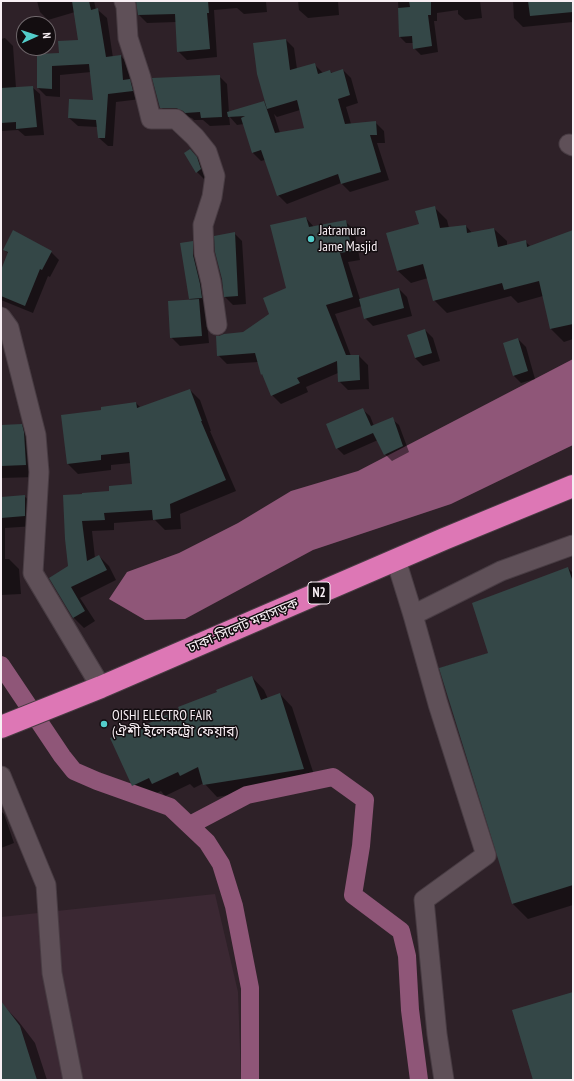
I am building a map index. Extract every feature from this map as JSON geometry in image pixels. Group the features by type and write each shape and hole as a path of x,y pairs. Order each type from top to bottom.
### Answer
{"highway":[{"name":"ঢাকা-সিলেট মহাসড়ক","path":"1,727 101,687 396,560 573,486"}],"street":[{"path":"124,1 126,6 128,38 141,78 151,119 176,119 195,137 207,152 215,176 212,197 203,225 204,253 211,282 217,324"},
{"path":"1,317 9,328 36,435 39,472 33,573 101,687"},
{"path":"413,614 502,572 573,545"},
{"path":"396,560 438,704 486,855 424,900 437,1034 444,1080"},
{"path":"1,776 46,885 52,973 73,1080"}],"shaded area":[{"path":"573,359 573,445 451,504 313,550 185,619 145,620 109,599 127,572 179,553 238,523 291,491 358,471"},
{"path":"215,894 238,992 241,1080 1,1080 1,917"}],"building":[{"path":"72,1 89,1 91,10 98,8 106,57 121,55 123,80 130,79 133,91 108,94 105,138 98,138 96,120 68,118 69,99 93,100 89,64 52,66 52,89 37,88 37,56 56,56 56,53 59,53 58,41 78,40"},
{"path":"136,1 208,1 209,13 207,13 210,49 177,52 175,14 138,15"},
{"path":"409,1 431,1 431,15 428,15 432,46 413,49 412,36 399,37 398,8 410,7"},
{"path":"528,1 573,1 573,12 530,16"},
{"path":"286,39 290,70 315,63 318,74 330,70 331,73 343,69 350,95 338,99 345,124 376,121 377,135 370,135 381,172 341,184 338,174 277,196 261,150 252,153 241,118 245,116 228,117 227,112 264,101 275,133 304,128 297,100 267,109 257,74 253,43"},
{"path":"220,75 222,117 201,118 200,112 185,113 176,108 160,108 152,78"},
{"path":"33,86 37,127 16,129 16,122 1,123 1,88"},
{"path":"190,149 197,157 201,169 196,173 184,153"},
{"path":"435,206 440,228 466,225 467,233 494,228 498,247 526,240 527,247 573,230 573,324 550,329 539,281 504,290 502,283 433,301 423,264 397,271 386,233 419,224 415,211"},
{"path":"306,217 309,227 346,220 352,251 340,253 353,297 326,305 346,355 359,355 360,380 338,382 337,361 297,378 300,383 271,396 262,374 261,375 255,353 217,356 216,336 243,332 269,314 263,298 286,288 270,225"},
{"path":"13,230 52,251 42,270 40,269 25,306 1,296 1,270 8,252 3,250"},
{"path":"235,232 238,296 224,297 222,279 215,252 214,236"},
{"path":"193,241 193,255 202,298 189,299 180,243"},
{"path":"399,288 404,308 364,319 359,299"},
{"path":"199,299 202,336 170,338 168,301"},
{"path":"425,329 432,353 415,358 407,335"},
{"path":"518,338 528,371 513,376 503,343"},
{"path":"190,389 201,421 226,480 170,504 171,518 153,520 152,510 104,513 105,520 82,521 87,561 99,555 107,570 71,587 85,611 73,618 49,578 68,566 63,495 109,491 109,486 132,484 129,452 101,455 101,460 67,464 61,415 101,410 101,407 136,402 137,408"},
{"path":"363,408 371,426 393,417 403,446 384,455 373,433 336,449 326,424"},
{"path":"22,424 24,432 26,465 1,466 1,425"},
{"path":"25,495 25,516 1,518 1,497"},
{"path":"568,567 573,582 573,885 512,904 439,668 488,653 472,603"},
{"path":"252,676 261,700 280,693 304,769 203,785 198,767 180,776 178,772 152,784 149,778 132,786 110,738 125,732 126,734 179,709 178,707 217,692 216,690"},
{"path":"573,992 573,1080 533,1080 512,1010"},
{"path":"1,1001 20,1026 37,1080 1,1080"}],"waterway":[{"path":"1,665 62,756 74,771 97,781 170,807 207,842 221,864 234,906 250,988 250,1080"},
{"path":"190,825 247,795 333,777 365,800 361,846 353,895 401,931 407,956 410,1010 419,1080"}],"place":[{"name":"Jatramura Jame Masjid","path":"311,239"},
{"name":"OISHI ELECTRO FAIR (ঐশী ইলেকট্রো ফেয়ার)","path":"104,724"}]}
